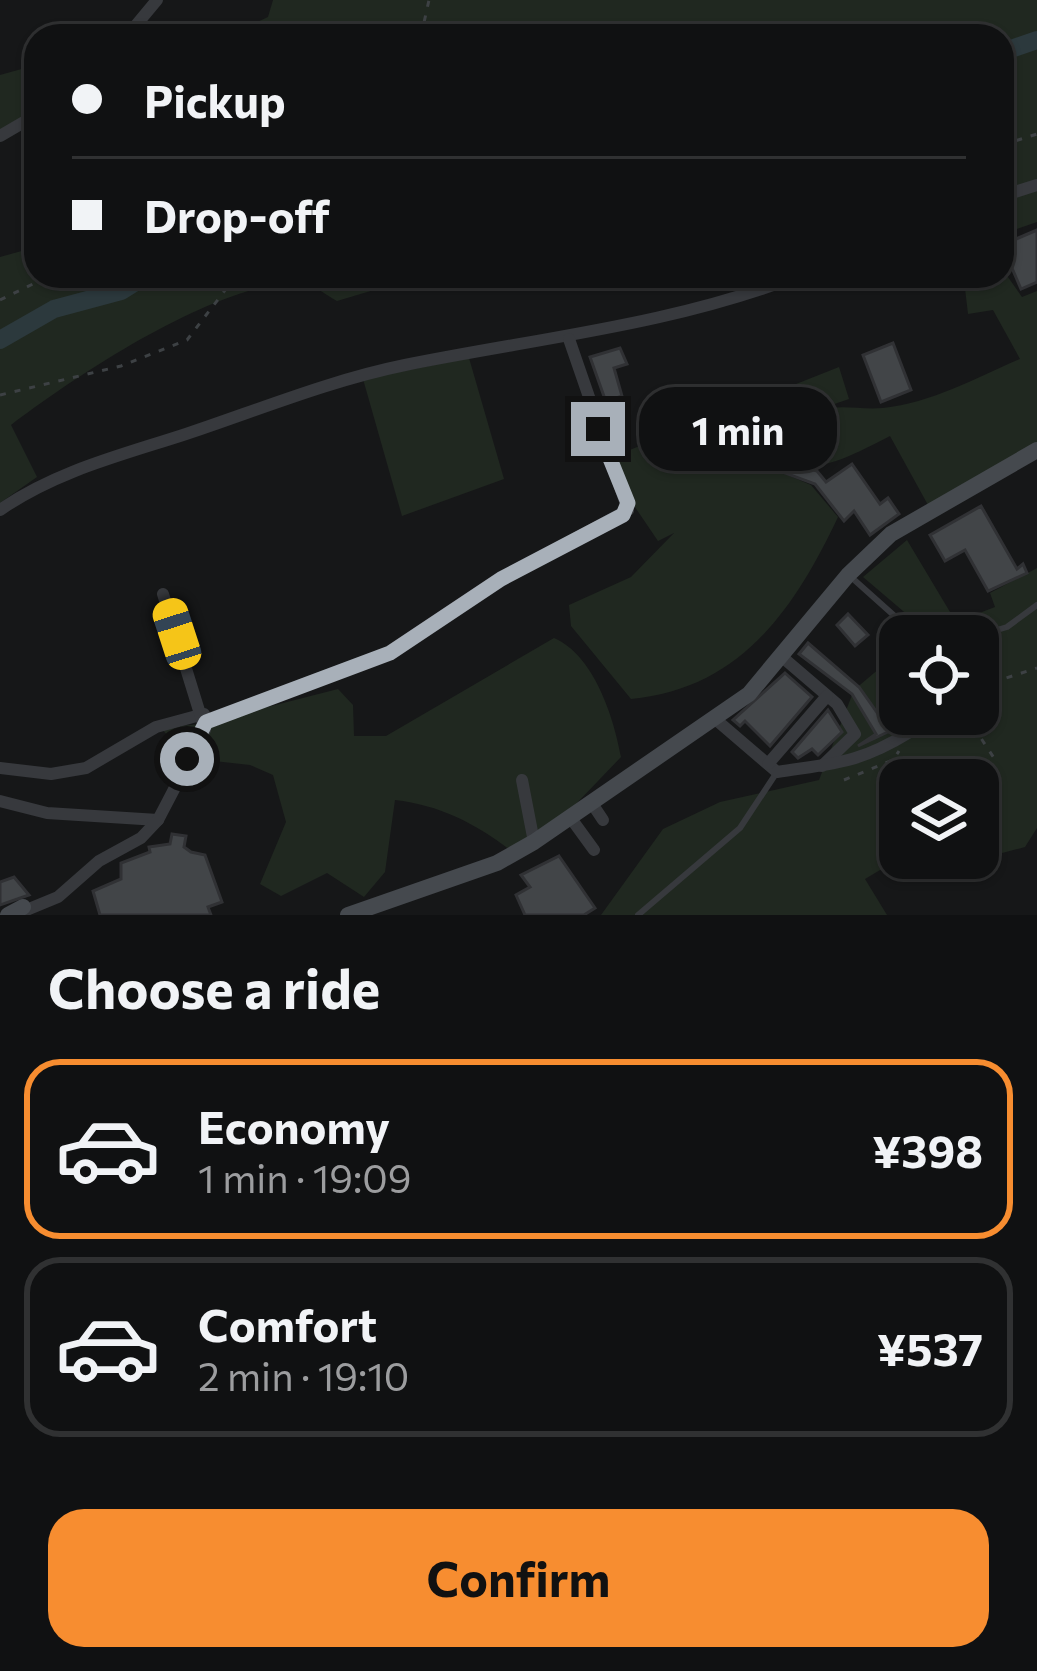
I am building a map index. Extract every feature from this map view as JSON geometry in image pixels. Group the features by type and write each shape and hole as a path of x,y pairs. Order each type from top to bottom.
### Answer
{"street":[{"path":"137,24 157,0"},
{"path":"0,509 34,486 88,465 358,377 569,339 767,288"},
{"path":"0,768 51,774 86,768 156,727 205,718 390,653 501,579 628,510 569,339"},
{"path":"348,915 497,863 533,842 749,694 848,575 909,521 1037,450"},
{"path":"19,912 58,898 158,820 205,718 164,593"},
{"path":"781,656 826,695 855,734 822,766"},
{"path":"772,768 826,695"},
{"path":"715,718 772,768 834,768 877,753 905,735"},
{"path":"521,780 533,842"},
{"path":"0,801 47,813 158,820"},
{"path":"591,802 603,820"},
{"path":"570,817 594,850"}],"lane":[{"path":"848,575 893,615"},
{"path":"999,629 1037,605"},
{"path":"638,915 697,870 740,828 772,768"}],"path":[{"path":"0,395 121,366 187,340 227,288"},
{"path":"999,680 1037,668"}],"shaded area":[{"path":"273,0 1037,0 1037,222 1014,230 1014,24 253,24 268,17"},
{"path":"24,68 24,127 0,142 0,75"},
{"path":"24,250 24,288 260,288 226,298 148,336 11,425 37,477 0,503 0,257"},
{"path":"1014,286 1022,297 1037,291 1037,444 928,505 890,436 847,457 815,465 782,460 738,439 742,435 736,438 747,458 811,485 838,517 782,613 733,662 669,692 631,699 571,626 569,605 631,577 674,533 658,541 622,488 617,455 839,367 849,399 817,410 883,408 919,401 1020,359 993,310 968,314 965,288"},
{"path":"315,288 381,288 337,301"},
{"path":"469,358 504,479 402,516 363,379"},
{"path":"907,540 952,615 908,615 863,577"},
{"path":"1037,568 1037,828 1025,847 999,854 999,759 879,759 879,871 865,879 887,915 601,915 663,829 720,802 819,780 854,690 879,669 879,735 999,735 999,615 974,615 995,607 990,593"},
{"path":"554,638 568,646 591,673 607,707 621,757 553,828 510,850 456,817 395,800 385,872 364,897 327,873 281,896 260,884 286,822 273,775 250,765 187,758 161,728 201,724 338,689 353,705 354,736 386,736"}],"building":[{"path":"1037,230 1037,282 1021,289 1014,273 1014,240"},
{"path":"893,343 911,390 881,402 863,355"},
{"path":"620,348 627,364 614,368 622,396 606,402 590,357"},
{"path":"762,451 817,471 826,482 852,464 880,504 888,498 899,514 870,535 854,511 844,521 815,484 758,463"},
{"path":"981,506 1017,569 1023,564 1027,573 988,591 965,550 945,561 930,535"},
{"path":"848,614 868,635 855,646 837,625"},
{"path":"808,643 859,687 879,715 881,735 858,746 876,734 852,694 799,654"},
{"path":"785,673 812,697 770,746 745,721 740,726 733,720"},
{"path":"828,710 842,732 818,755 812,749 798,758 792,752"},
{"path":"172,834 186,836 184,847 205,855 222,902 208,907 211,915 100,915 93,891 121,879 121,863 150,852 149,847 170,844"},
{"path":"559,856 595,908 584,915 525,915 516,895 530,887 521,875"},
{"path":"14,877 29,895 0,905 0,882"}],"waterway":[{"path":"1014,48 1037,40"},
{"path":"0,340 54,309 126,288"}],"route":[{"path":"187,759 206,722 350,672 390,653 501,579 623,515 628,503 598,429"}]}
